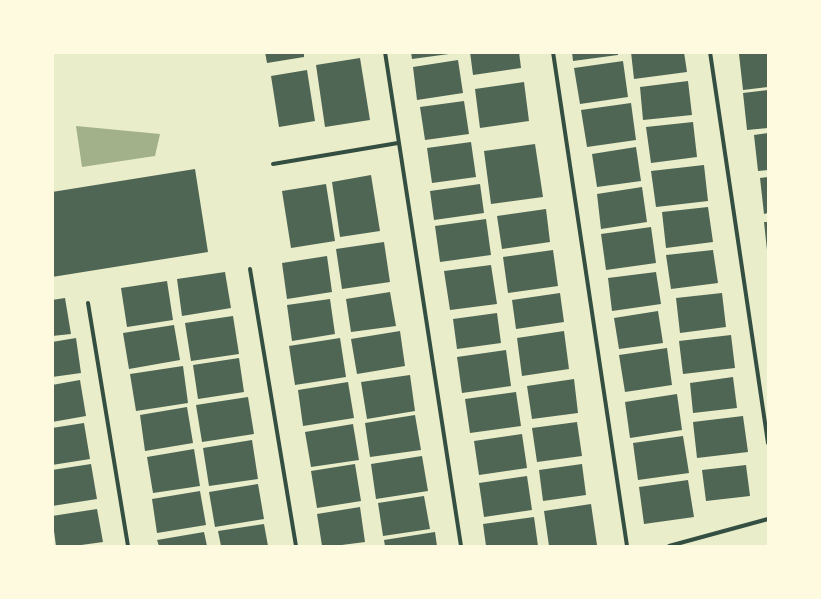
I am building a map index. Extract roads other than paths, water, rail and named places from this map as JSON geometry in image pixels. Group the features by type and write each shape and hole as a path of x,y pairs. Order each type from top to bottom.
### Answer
{"lane":[{"path":"385,52 462,546"},
{"path":"553,52 626,546"},
{"path":"710,52 768,443"},
{"path":"273,164 398,144"},
{"path":"250,269 296,546"},
{"path":"88,303 128,546"},
{"path":"669,546 768,518"}]}
